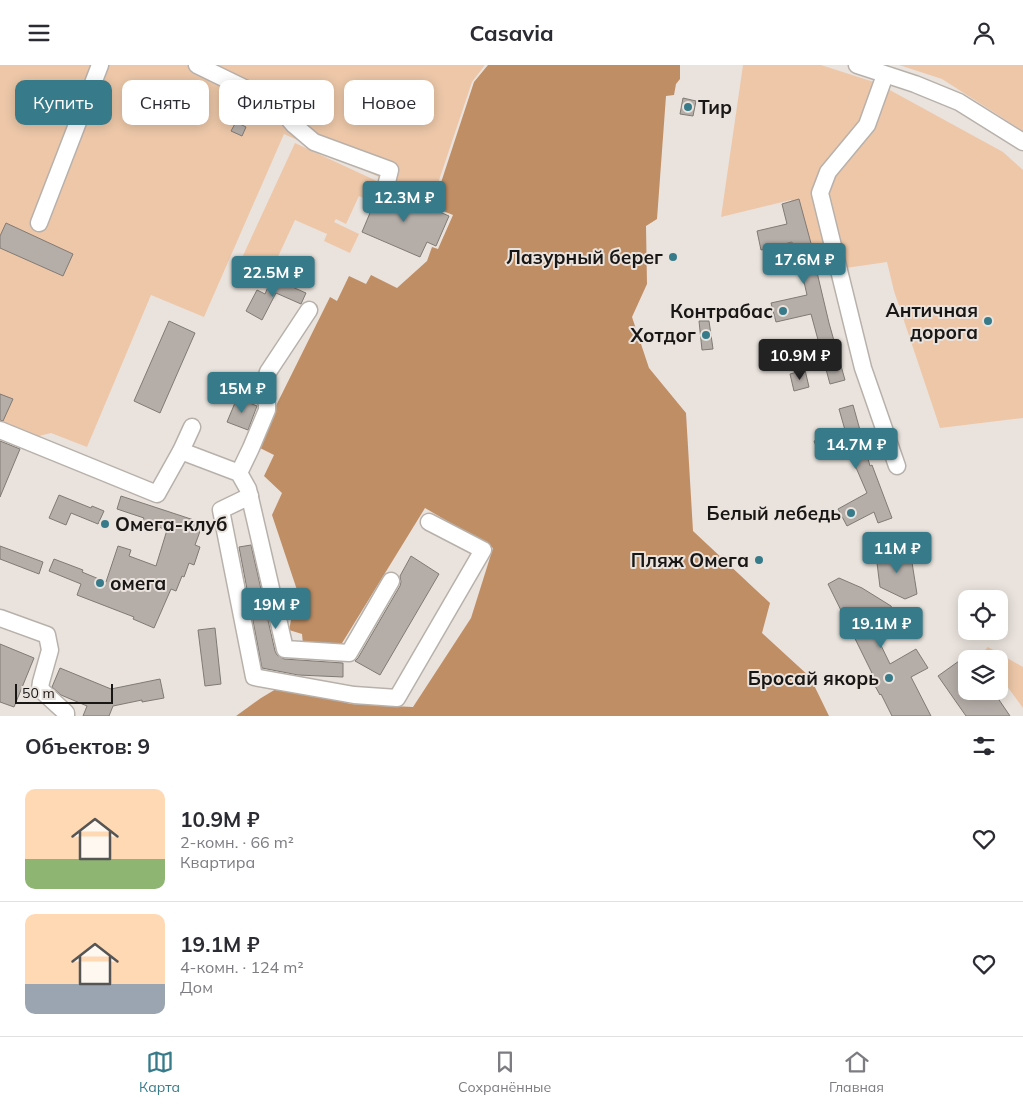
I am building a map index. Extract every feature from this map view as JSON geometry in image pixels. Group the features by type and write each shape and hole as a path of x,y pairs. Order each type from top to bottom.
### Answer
{"lane":[{"path":"39,223 100,65"},
{"path":"197,65 275,103 294,125 314,142 390,170 387,182"},
{"path":"857,65 959,101 1023,142"},
{"path":"885,75 867,125 828,172 820,193 863,368 897,466"},
{"path":"239,473 267,409 264,384 268,372 309,310"},
{"path":"0,430 157,494 192,427"},
{"path":"180,451 239,473 248,489 285,649 349,653 391,581"},
{"path":"250,496 221,510 254,677 354,695 397,698 483,550 429,522"},
{"path":"0,618 47,635 50,650 40,689 66,713 66,716"}],"shaded area":[{"path":"0,65 485,65 472,82 432,201 284,134 204,317 151,295 87,447 51,433 39,436 0,420"},
{"path":"488,65 680,65 680,79 676,84 674,95 666,96 657,219 646,226 647,284 632,317 649,368 686,413 693,531 770,603 762,633 810,677 829,716 236,716 281,686 351,704 413,707 471,618 493,548 425,508 339,648 303,644 302,634 289,630 297,590 272,515 282,493 264,476 274,455 256,446 330,297 337,301 349,276 366,284 371,275 397,288 427,261 432,247 438,249 453,215 433,207 474,82"},
{"path":"743,65 821,65 877,83 1003,152 1023,170 1023,418 940,428 894,291 887,262 818,272 791,200 721,217"},
{"path":"899,65 1023,65 1023,131 942,79"},
{"path":"295,143 381,183 373,202 359,196 346,224 336,219 334,222 359,234 350,253 324,241 327,234 295,220 264,287 235,273"},
{"path":"1008,658 1023,667 1023,708 1008,687"}],"building":[{"name":"Тир","path":"683,98 696,101 693,116 680,114"},
{"path":"234,125 246,127 242,136 231,131"},
{"path":"380,189 385,192 390,191 449,216 436,246 427,242 420,257 362,232"},
{"path":"799,199 845,380 830,384 811,314 776,322 771,303 807,295 797,251 794,251 792,242 761,250 757,231 787,224 782,204"},
{"path":"6,223 73,254 63,276 0,248 0,236"},
{"path":"272,278 306,293 301,304 276,293 262,320 246,311 257,290 265,294"},
{"path":"169,321 195,333 160,413 134,401"},
{"name":"Хотдог","path":"699,321 709,321 713,349 702,350"},
{"path":"805,370 809,387 794,391 790,374"},
{"path":"0,394 13,399 3,421 0,420"},
{"path":"237,398 257,406 248,430 227,422"},
{"path":"853,405 870,466 872,465 892,518 878,523 874,512 847,526 838,509 867,493 854,463 850,448 821,459 814,441 845,430 839,409"},
{"path":"0,441 20,449 0,497"},
{"path":"59,495 91,508 92,506 104,511 98,524 71,513 66,525 49,518"},
{"path":"121,496 203,523 195,545 200,547 194,565 189,563 176,591 171,589 154,628 133,619 134,617 77,595 81,584 49,571 54,559 83,570 82,572 106,582 118,546 131,550 129,556 156,566 167,530 142,521 144,518 117,509"},
{"path":"251,545 277,655 284,659 343,663 343,677 298,675 262,668 239,547"},
{"path":"0,546 43,562 39,574 0,559"},
{"path":"910,550 917,594 905,599 880,587 876,555"},
{"path":"411,556 439,574 380,675 355,661 400,586 400,576"},
{"path":"839,578 862,588 891,606 898,619 874,631 890,664 916,649 928,668 911,677 931,716 892,716 869,675 872,673 828,584"},
{"path":"215,628 221,684 205,686 198,630"},
{"path":"0,644 34,658 14,707 0,702"},
{"path":"958,662 958,700 999,700 1010,716 966,716 938,676"},
{"path":"60,668 111,689 160,679 164,698 113,706 109,716 83,716 87,706 61,695 52,687"}],"place":[{"name":"Тир","path":"688,107"},
{"name":"Лазурный берег","path":"673,257"},
{"name":"Контрабас","path":"783,311"},
{"name":"Античная дорога","path":"988,321"},
{"name":"Хотдог","path":"706,335"},
{"name":"Белый лебедь","path":"851,513"},
{"name":"Омега-клуб","path":"105,524"},
{"name":"Пляж Омега","path":"759,560"},
{"name":"омега","path":"100,583"},
{"name":"Бросай якорь","path":"889,678"}]}
